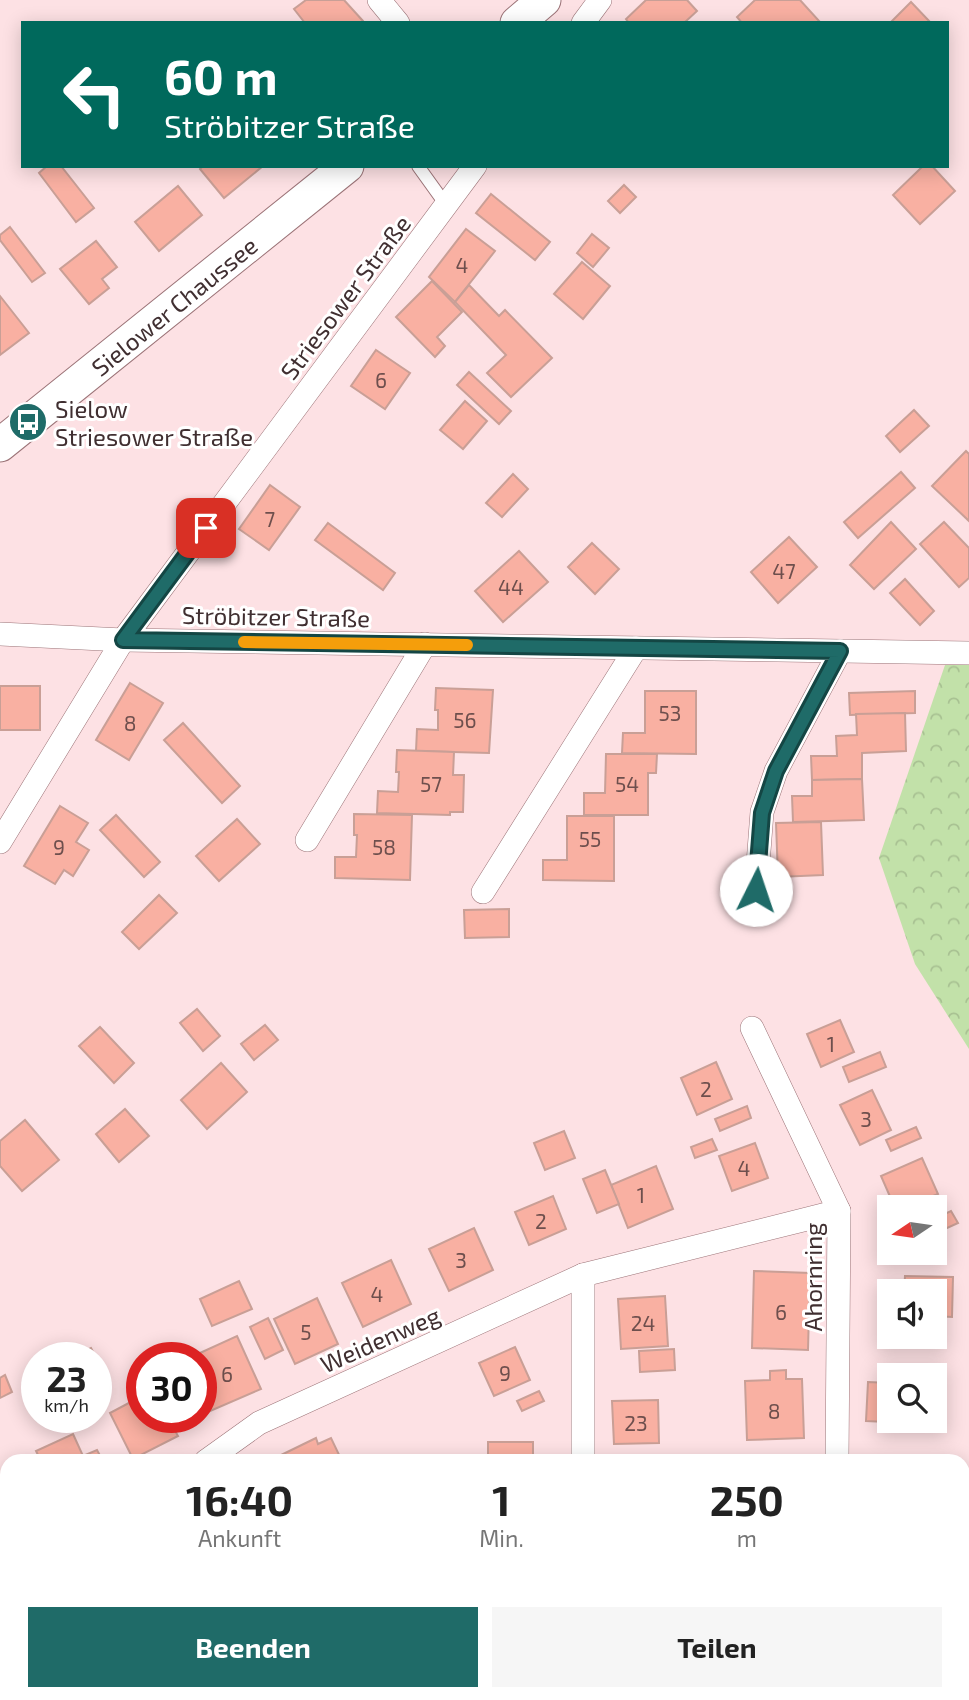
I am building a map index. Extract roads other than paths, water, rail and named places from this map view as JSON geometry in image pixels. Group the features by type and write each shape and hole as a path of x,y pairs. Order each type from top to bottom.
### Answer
{"main road":[{"path":"519,21 544,0"},
{"name":"Sielower Chaussee","path":"0,445 345,168"}],"street":[{"path":"379,0 396,21"},
{"path":"584,21 600,0"},
{"name":"Striesower Straße","path":"0,842 123,640 474,168"},
{"name":"Ströbitzer Straße","path":"0,634 123,640 969,653"},
{"path":"307,840 425,644"},
{"path":"483,892 636,648"},
{"path":"756,890 762,813 776,771 840,651"},
{"name":"Ahornring","path":"752,1028 839,1211 837,1454"},
{"name":"Weidenweg","path":"216,1454 259,1423 583,1275 839,1211"},
{"path":"583,1275 583,1454"}],"lane":[{"path":"419,168 446,205"}],"place":[{"name":"Sielow Striesower Straße","path":"28,422"}]}
